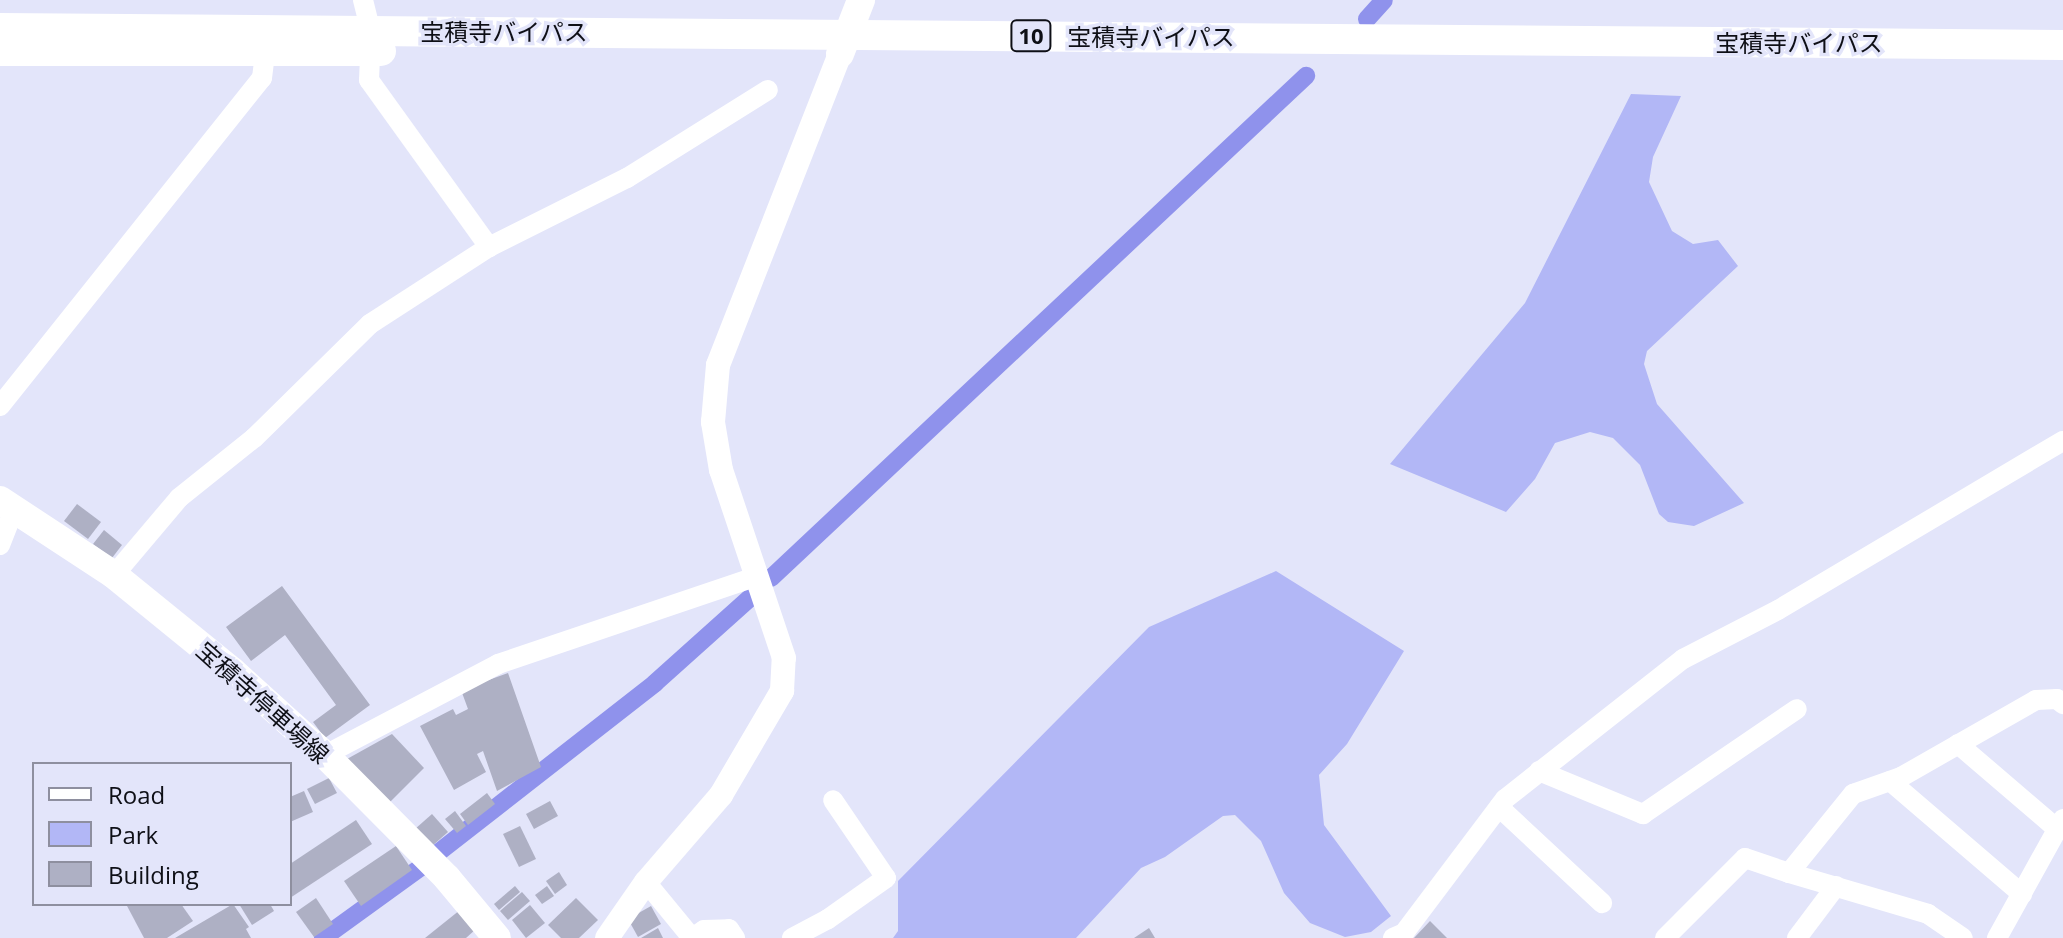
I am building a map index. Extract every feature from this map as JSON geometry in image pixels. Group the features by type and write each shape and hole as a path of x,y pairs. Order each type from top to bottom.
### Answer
{"main road":[{"path":"844,44 861,0"},
{"name":"宝積寺バイパス","path":"0,28 372,41 2063,45"},
{"name":"宝積寺バイパス","path":"0,51 265,52 372,41"},
{"name":"宝積寺バイパス","path":"844,44 2063,62"},
{"name":"宝積寺停車場線","path":"8,503 114,575 232,671 325,755 447,878 497,938"}],"street":[{"path":"363,0 372,41 369,80 489,247"},
{"path":"607,938 646,882 721,795 782,691 784,658 755,577 719,458 713,422 718,365 844,44"},
{"path":"0,406 262,78 265,52"},
{"path":"114,575 179,498 254,438 370,324 489,247 627,178 768,90"},
{"path":"1393,938 1404,933 1499,807 1539,771 1683,659 1778,610 2063,441"},
{"path":"0,545 8,503"},
{"path":"325,755 498,664 755,577"},
{"path":"1789,873 1853,794 1890,781 2036,700 2057,699 2063,704"},
{"path":"1539,771 1643,814 1797,709"},
{"path":"1958,744 2060,824 1997,938"},
{"path":"1890,781 2022,894"},
{"path":"792,938 828,919 886,878 833,800"},
{"path":"1499,807 1602,903"},
{"path":"1665,938 1745,858 1928,914 1963,938"},
{"path":"646,882 692,938 704,930 729,929 735,938"},
{"path":"1797,938 1836,886"}],"green space":[{"path":"1631,94 1681,96 1653,157 1649,182 1672,231 1693,244 1718,240 1738,266 1647,351 1644,364 1657,404 1744,503 1694,526 1668,522 1659,514 1640,465 1613,438 1590,432 1555,443 1535,479 1506,512 1390,464 1525,303"},
{"path":"1276,571 1404,651 1347,744 1319,775 1324,825 1391,916 1371,932 1345,937 1310,923 1284,893 1261,841 1235,815 1223,816 1165,857 1141,868 1076,938 893,938 898,931 898,881 1149,627"}],"building":[{"path":"77,504 101,522 88,539 64,521"},
{"path":"104,530 122,545 112,558 93,544"},
{"path":"282,586 370,705 325,738 313,722 336,705 285,635 251,661 226,627"},
{"path":"508,673 541,767 497,791 483,751 477,754 486,772 454,790 420,726 453,709 456,715 468,709 461,690"},
{"path":"392,734 424,768 390,802 347,759"},
{"path":"329,778 337,793 315,804 307,789"},
{"path":"304,791 313,812 292,821 292,796"},
{"path":"487,793 495,804 468,825 460,814"},
{"path":"550,801 558,816 534,829 526,814"},
{"path":"455,811 466,826 457,833 445,819"},
{"path":"432,814 448,832 431,847 415,829"},
{"path":"356,820 372,844 292,897 292,863"},
{"path":"520,826 536,859 519,867 503,834"},
{"path":"396,846 412,870 361,906 344,881"},
{"path":"559,872 567,885 555,894 546,881"},
{"path":"515,886 520,892 499,910 494,904"},
{"path":"547,886 554,896 542,904 535,895"},
{"path":"522,892 530,901 508,920 500,911"},
{"path":"316,898 333,924 314,937 296,912"},
{"path":"576,898 598,920 579,938 561,938 548,925"},
{"path":"530,905 545,923 526,938 512,920"},
{"path":"127,906 182,906 193,921 167,938 144,938"},
{"path":"234,906 249,927 246,929 251,938 175,938"},
{"path":"240,906 271,906 274,911 252,925"},
{"path":"651,906 661,924 638,937 628,919"},
{"path":"460,910 476,929 466,938 425,938"},
{"path":"1430,921 1447,938 1414,938"},
{"path":"658,928 663,938 641,938"},
{"path":"1149,928 1155,938 1134,938"}],"waterway":[{"path":"1367,19 1384,0"},
{"path":"771,578 1306,76"},
{"path":"439,852 655,683 752,596"},
{"path":"323,938 424,865"}]}
